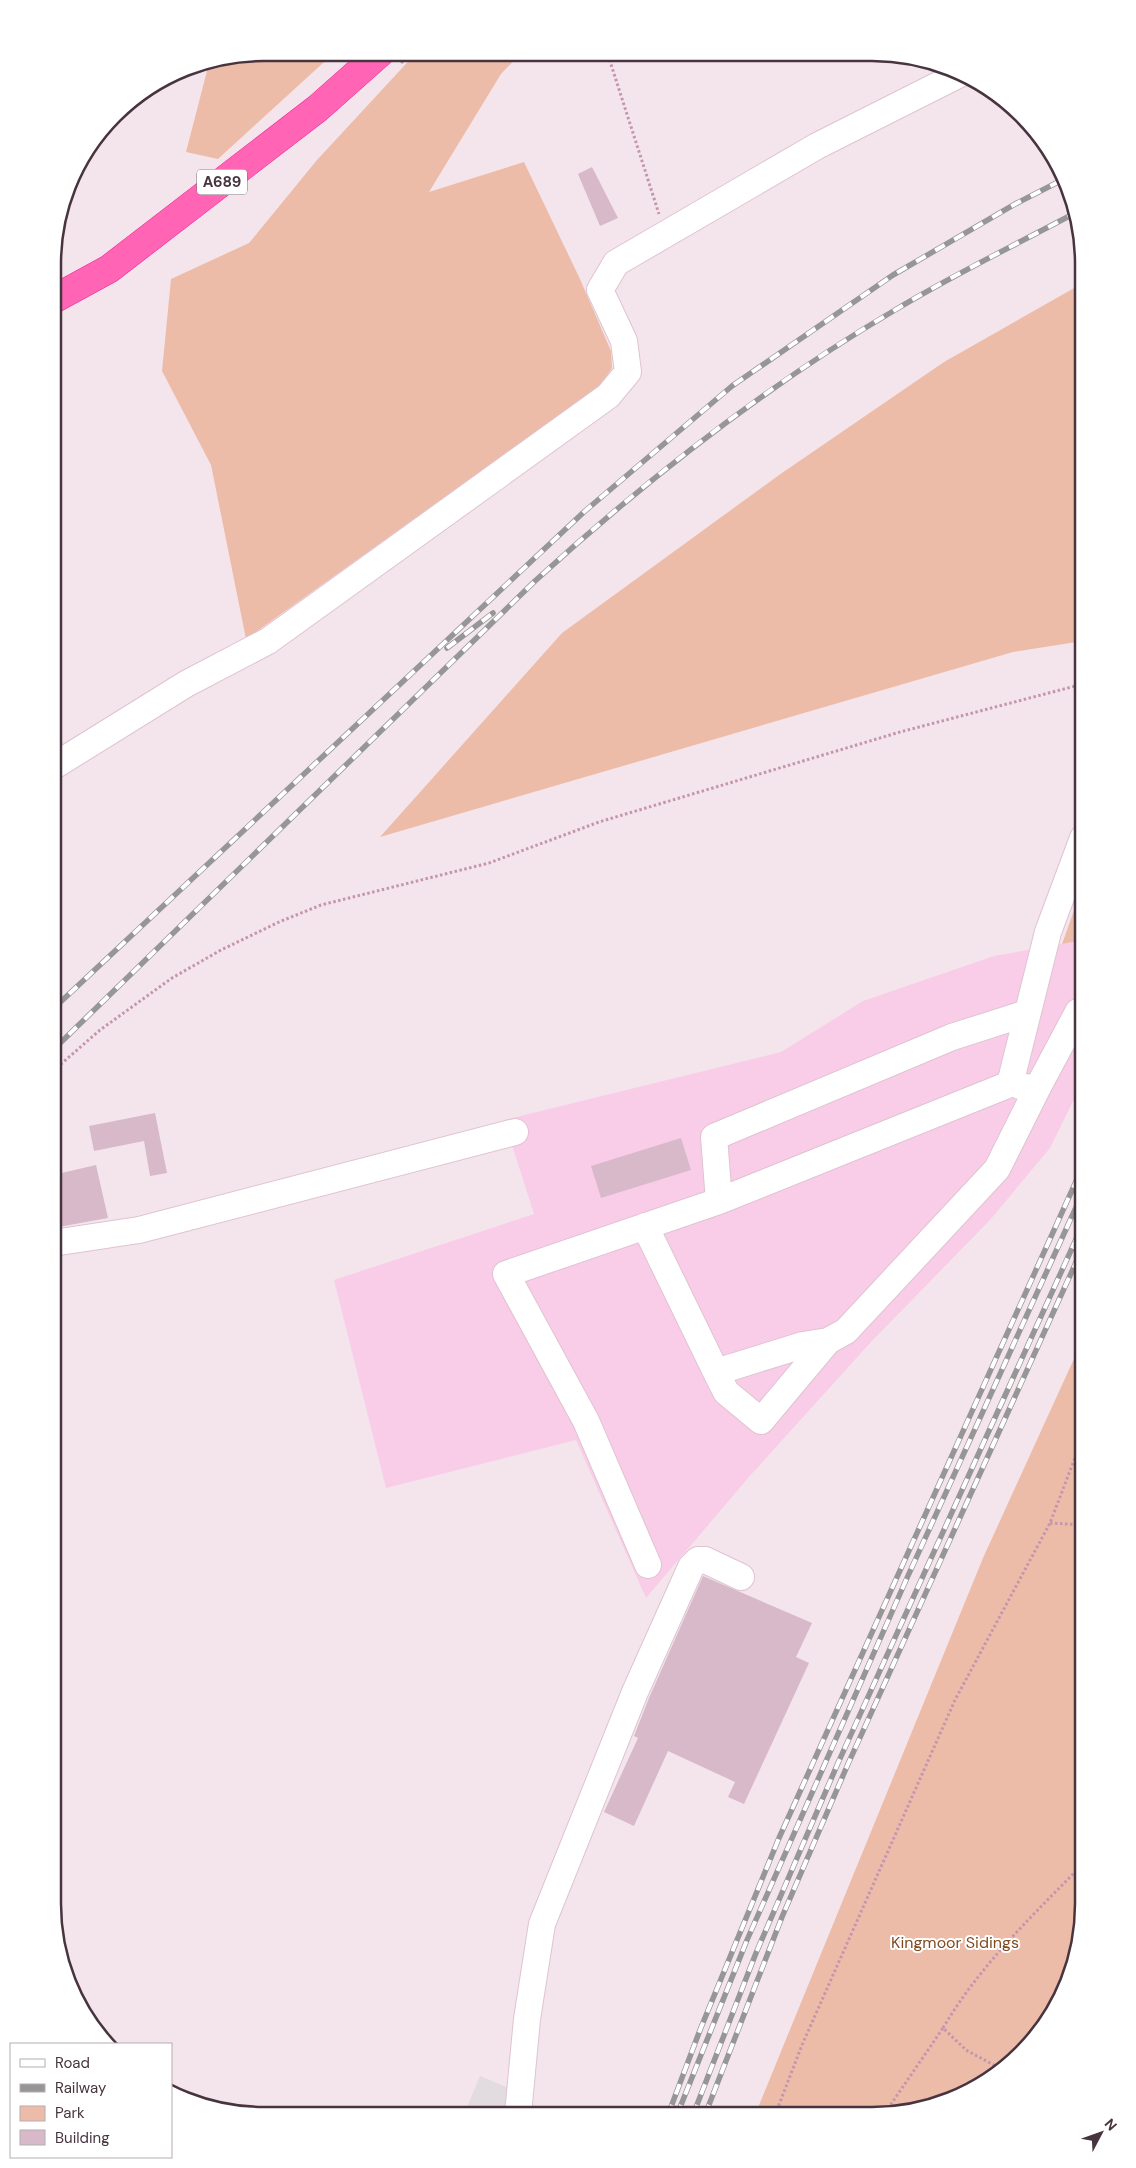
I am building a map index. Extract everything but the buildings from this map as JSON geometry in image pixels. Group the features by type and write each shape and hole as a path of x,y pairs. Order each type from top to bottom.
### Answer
{"highway":[{"name":"A689","path":"61,295 109,269 318,108 371,61"}],"street":[{"path":"61,762 186,684 268,641 608,396 628,372 624,341 600,290 616,263 817,146 952,78"},
{"path":"1010,1084 1048,932 1075,859"},
{"path":"719,1201 714,1137 952,1037 1027,1013"},
{"path":"716,1372 803,1345 828,1341 846,1331 997,1169 1075,1018"},
{"path":"648,1565 586,1421 506,1274 719,1201 1010,1084 1037,1090"},
{"path":"61,1242 138,1230 515,1132"},
{"path":"645,1226 726,1392 761,1421 828,1341"},
{"path":"519,2107 527,2019 542,1924 635,1692 691,1567 698,1560 705,1560 741,1577"}],"path":[{"path":"610,61 665,234"},
{"path":"61,1064 100,1030 172,978 271,926 322,905 489,863 599,822 900,732 1075,686"},
{"path":"778,2107 802,2044 955,1700 1050,1523 1075,1458"},
{"path":"1050,1523 1075,1525"},
{"path":"890,2106 943,2028 961,1997 1013,1936 1075,1872"},
{"path":"943,2028 966,2050 994,2065"}],"shaded area":[{"path":"1075,941 1075,1097 1050,1148 990,1220 871,1342 749,1477 646,1598 576,1440 386,1488 334,1280 534,1214 504,1120 781,1052 863,1001 994,956"},
{"path":"480,2076 521,2093 520,2107 467,2107"}],"green space":[{"path":"264,61 325,61 218,159 186,152 207,69 237,63"},
{"path":"409,61 513,61 501,74 429,192 524,162 580,279 611,351 612,368 600,386 246,639 211,465 162,371 171,279 249,243 317,160"},
{"path":"1075,288 1075,642 1013,652 380,837 562,633 779,475 944,362"},
{"path":"1075,907 1075,942 1062,944"},
{"name":"Kingmoor Sidings","path":"1075,1357 1075,1904 1071,1944 1059,1982 1041,2017 1006,2056 985,2073 950,2091 925,2100 899,2105 872,2107 758,2107 983,1558"}],"railway":[{"path":"61,1002 585,511 732,386 893,275 1017,203 1057,182"},
{"path":"61,1042 535,581 620,506 708,436 799,370 895,310 984,260 1069,216"},
{"path":"447,648 493,613"},
{"path":"671,2107 700,2030 779,1838 1075,1184"},
{"path":"680,2107 747,1940 907,1578 1075,1210"},
{"path":"696,2107 756,1953 838,1763 1075,1242"},
{"path":"708,2107 782,1917 848,1764 1075,1265"}]}
